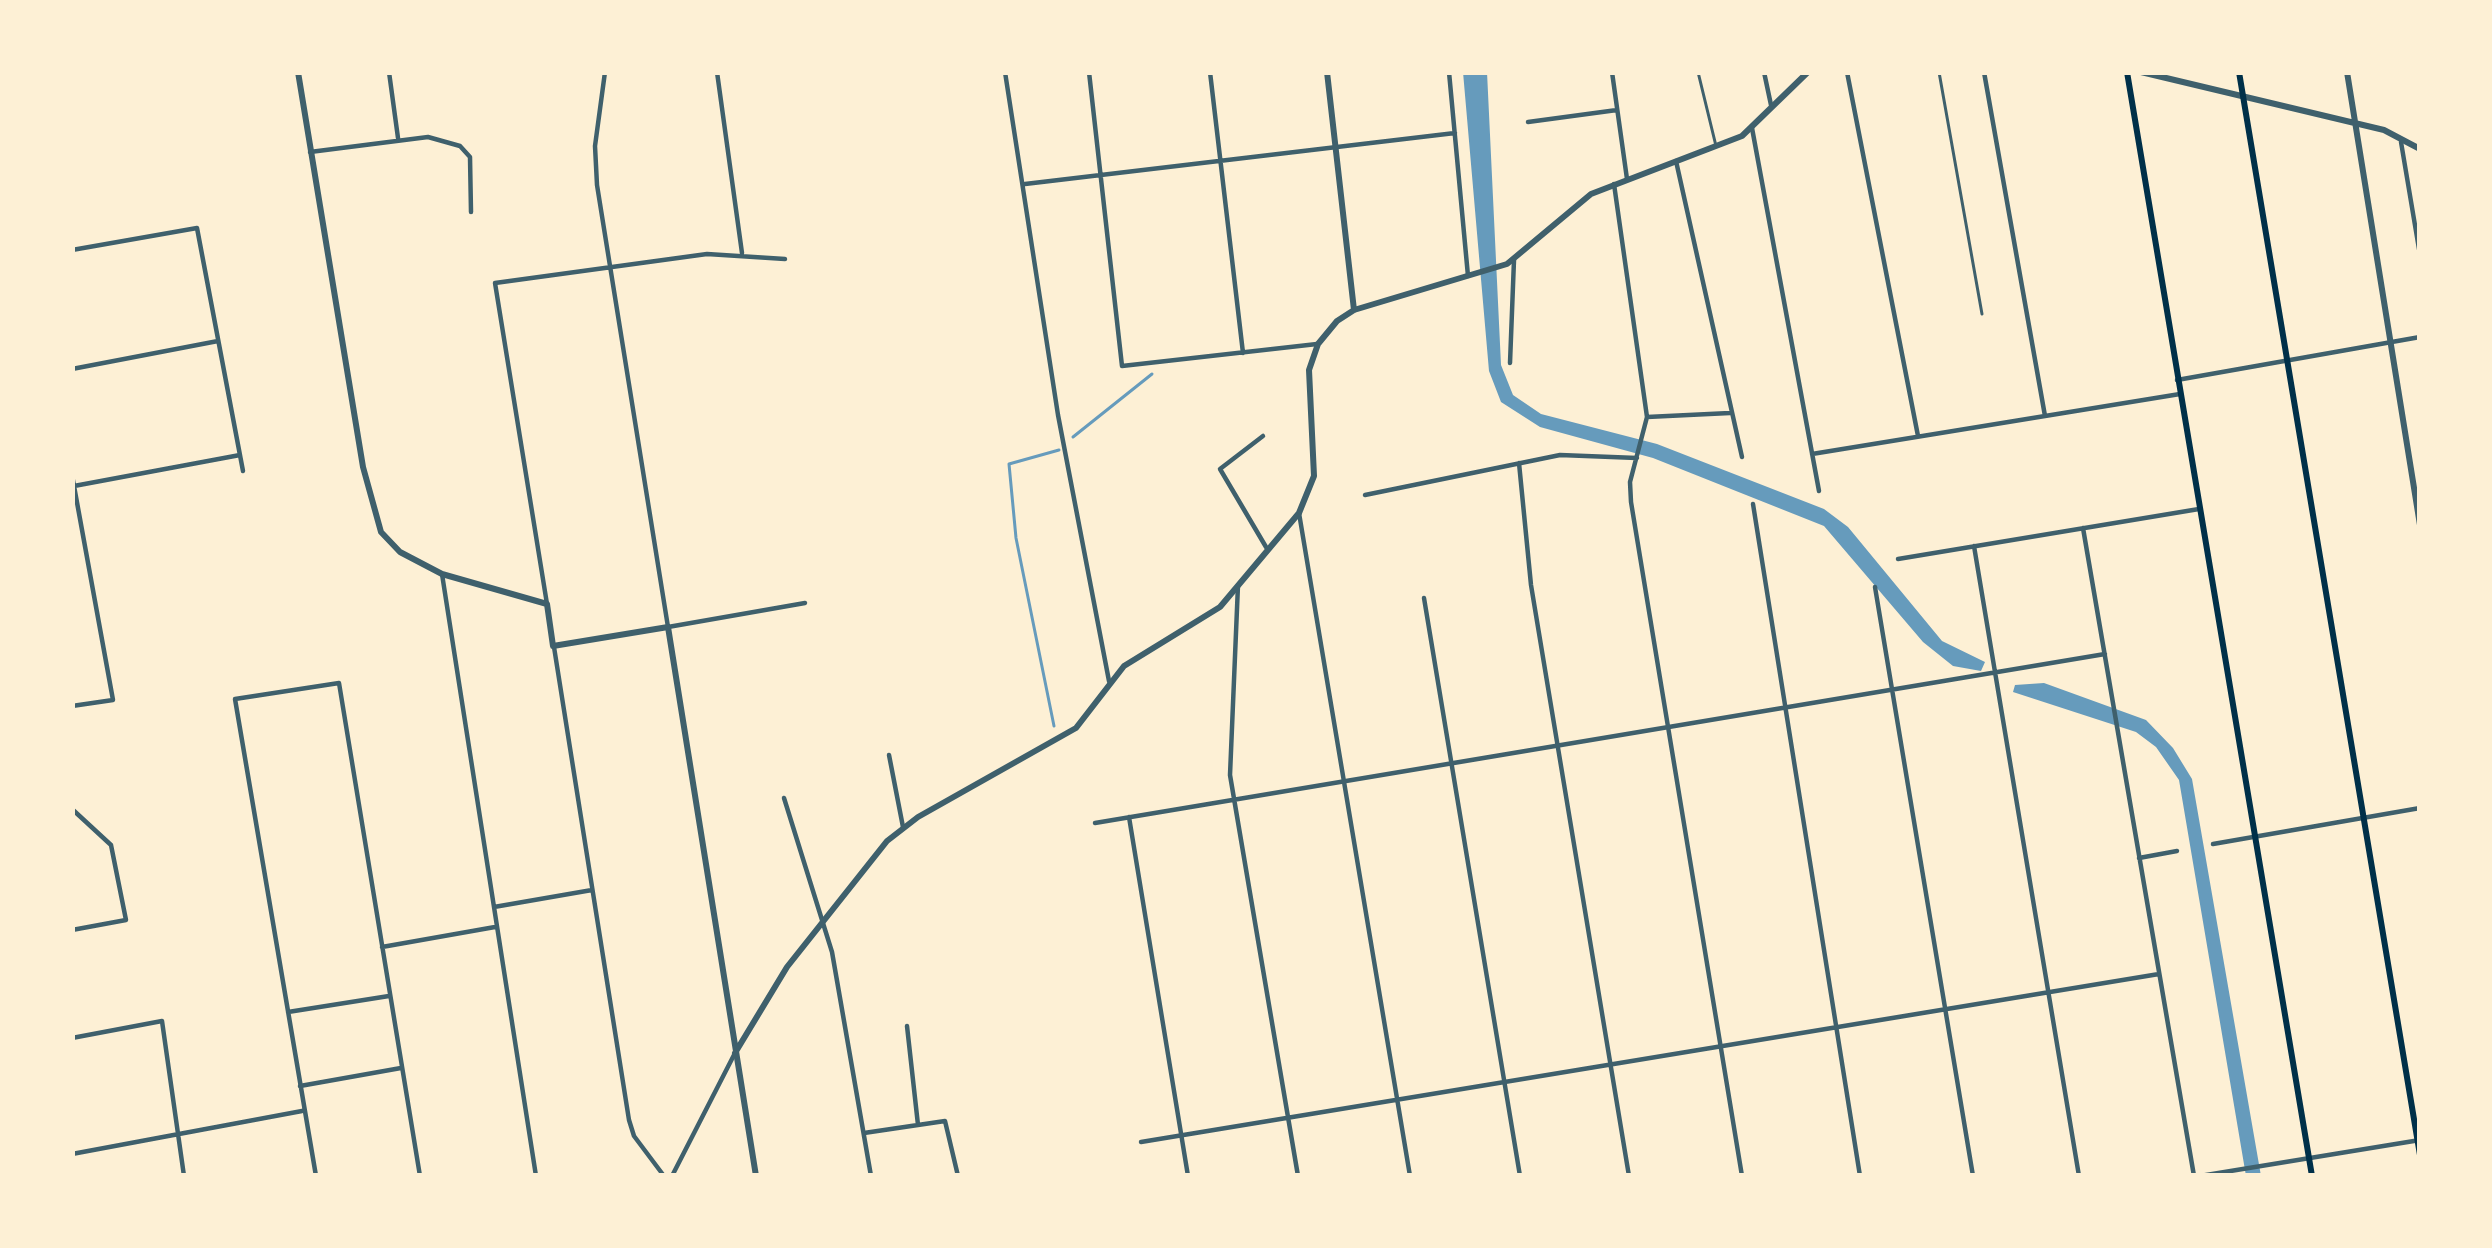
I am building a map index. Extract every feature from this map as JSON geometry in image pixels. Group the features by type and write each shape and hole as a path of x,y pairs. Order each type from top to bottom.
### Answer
{"main road":[{"path":"2127,72 2312,1176"},
{"path":"2239,72 2420,1155"}],"street":[{"path":"298,72 371,504 390,544 442,574 547,604"},
{"path":"388,72 398,140"},
{"path":"605,72 595,165 756,1176"},
{"path":"717,72 742,253"},
{"path":"1005,72 1058,416 1109,681"},
{"path":"1089,72 1122,366 1318,344"},
{"path":"1210,72 1243,352"},
{"path":"1327,72 1354,310"},
{"path":"1450,72 1471,275"},
{"path":"1612,72 1627,179"},
{"path":"1764,72 1772,110"},
{"path":"785,259 742,253 495,283 631,1130 668,1176 773,987 903,827 1076,728 1109,681 1133,659 1197,625 1299,513 1314,476 1309,370 1318,344 1354,310 1501,267 1583,199 1716,148 1752,128 1808,72"},
{"path":"1846,72 1918,436"},
{"path":"1984,72 2045,416"},
{"path":"2141,72 2354,122 2400,136 2420,149"},
{"path":"2347,72 2420,525"},
{"path":"1528,122 1617,110"},
{"path":"1752,128 1819,491"},
{"path":"1025,184 1455,133"},
{"path":"2400,136 2420,255"},
{"path":"310,152 428,137 467,150 471,212"},
{"path":"1676,161 1742,457"},
{"path":"1614,184 1647,417 1631,502 1742,1176"},
{"path":"72,250 197,228 243,471"},
{"path":"1510,363 1514,260"},
{"path":"2177,380 2420,337"},
{"path":"72,369 218,340"},
{"path":"1812,454 2180,394"},
{"path":"1647,417 1730,413"},
{"path":"1264,436 1220,469 1266,547"},
{"path":"1365,495 1575,453 1638,456"},
{"path":"74,486 240,455"},
{"path":"1520,463 1531,585 1629,1176"},
{"path":"72,475 113,700 72,706"},
{"path":"1754,504 1860,1176"},
{"path":"1898,559 2199,509"},
{"path":"1299,513 1410,1176"},
{"path":"2083,528 2197,1176 2419,1140"},
{"path":"1973,546 2079,1176"},
{"path":"442,574 536,1176"},
{"path":"1238,585 1229,744 1233,800 1298,1176"},
{"path":"1875,587 1973,1176"},
{"path":"1424,598 1520,1176"},
{"path":"554,646 805,603"},
{"path":"1095,823 2104,654"},
{"path":"316,1176 235,699 339,683 420,1176"},
{"path":"889,754 903,827"},
{"path":"784,798 823,920 871,1176"},
{"path":"72,808 107,838 126,920 72,930"},
{"path":"2213,844 2420,808"},
{"path":"1129,817 1188,1176"},
{"path":"2139,857 2177,851"},
{"path":"494,908 592,890"},
{"path":"382,946 497,927"},
{"path":"1141,1142 2159,974"},
{"path":"288,1012 391,996"},
{"path":"72,1038 162,1021 184,1176"},
{"path":"907,1026 918,1125"},
{"path":"300,1086 402,1068"},
{"path":"72,1154 304,1111"},
{"path":"864,1133 945,1121 958,1176"}],"lane":[{"path":"1698,72 1716,148"},
{"path":"1939,72 1982,314"}],"water":[{"path":"1463,72 1487,72 1501,365 1513,395 1541,414 1657,444 1824,509 1848,527 1942,641 1985,662 1981,671 1953,666 1923,642 1824,526 1653,458 1540,427 1501,402 1489,371"},
{"path":"2044,683 2146,720 2173,748 2192,779 2261,1176 2246,1176 2179,780 2156,747 2136,732 2013,692 2015,685"}],"waterway":[{"path":"1073,437 1152,374"},
{"path":"1054,726 1016,538 1009,464 1059,450"}]}
